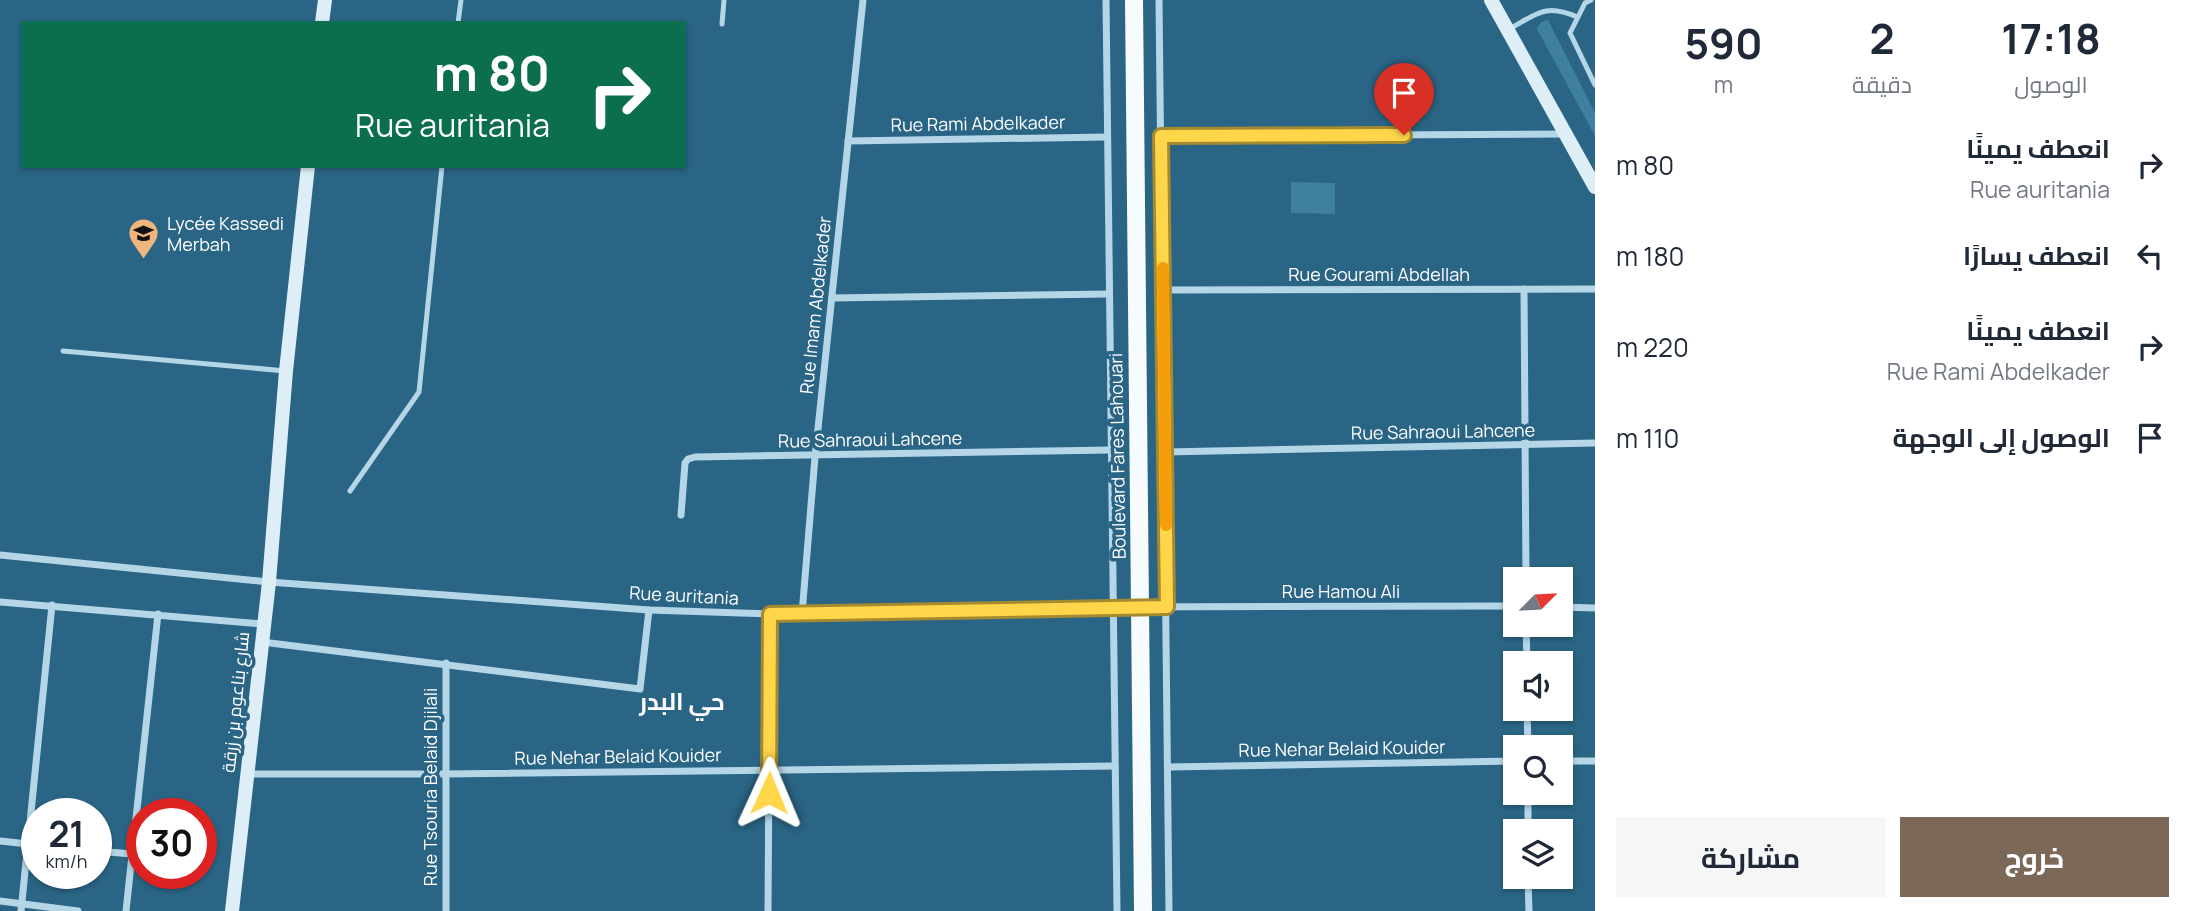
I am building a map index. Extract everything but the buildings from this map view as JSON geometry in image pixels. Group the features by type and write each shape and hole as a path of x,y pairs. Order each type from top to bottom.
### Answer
{"main road":[{"name":"Boulevard Fares Lahouari","path":"1134,0 1143,911"}],"street":[{"path":"322,21 325,0"},
{"name":"Rue Imam Abdelkader","path":"802,614 815,457 863,0"},
{"path":"1106,0 1117,911"},
{"path":"1159,0 1169,911"},
{"path":"1491,0 1595,187"},
{"path":"1161,136 1566,134"},
{"name":"Rue Rami Abdelkader","path":"848,141 1107,137"},
{"name":"شارع بناعوم بن زرقة","path":"232,911 269,582 286,371 307,168"},
{"path":"1524,289 1526,567"},
{"name":"Rue Gourami Abdellah","path":"1164,290 1595,289"},
{"path":"832,298 1110,295"},
{"name":"Rue Sahraoui Lahcene","path":"1166,452 1595,443"},
{"name":"Rue Sahraoui Lahcene","path":"681,515 685,463 688,459 1111,450"},
{"name":"Rue auritania","path":"0,555 269,582 649,610 802,614 1139,608"},
{"path":"0,602 263,624"},
{"path":"32,798 52,606"},
{"name":"Rue Hamou Ali","path":"1139,608 1503,606"},
{"path":"1573,607 1595,608"},
{"path":"261,642 640,689 649,610"},
{"path":"138,798 158,614"},
{"path":"768,911 770,614"},
{"name":"Rue Tsouria Belaid Djilali","path":"446,663 446,911"},
{"name":"Rue Nehar Belaid Kouider","path":"1168,767 1503,761"},
{"path":"1573,761 1595,761"},
{"name":"Rue Nehar Belaid Kouider","path":"247,774 1115,766"},
{"path":"0,841 21,843"},
{"path":"21,907 23,889"},
{"path":"126,911 128,889"},
{"path":"1528,889 1528,911"},
{"path":"0,901 21,907 78,911"}],"lane":[{"path":"458,21 461,0"},
{"path":"722,24 724,0"},
{"path":"1591,0 1585,3 1570,33 1595,85"},
{"path":"1508,30 1546,9 1561,10 1577,17"},
{"path":"350,491 419,392 442,168"},
{"path":"63,351 286,371"}],"shaded area":[{"path":"1548,20 1595,113 1595,136 1537,29 1541,22"},
{"path":"1291,182 1335,183 1335,214 1291,213"}],"slow traffic":[{"path":"1163,268 1166,525"}],"place":[{"name":"Lycée Kassedi Merbah","path":"144,260"}],"district":[{"name":"حي البدر","path":"682,700"}],"route":[{"path":"769,793 770,614 1167,607 1161,136 1404,135"}]}
